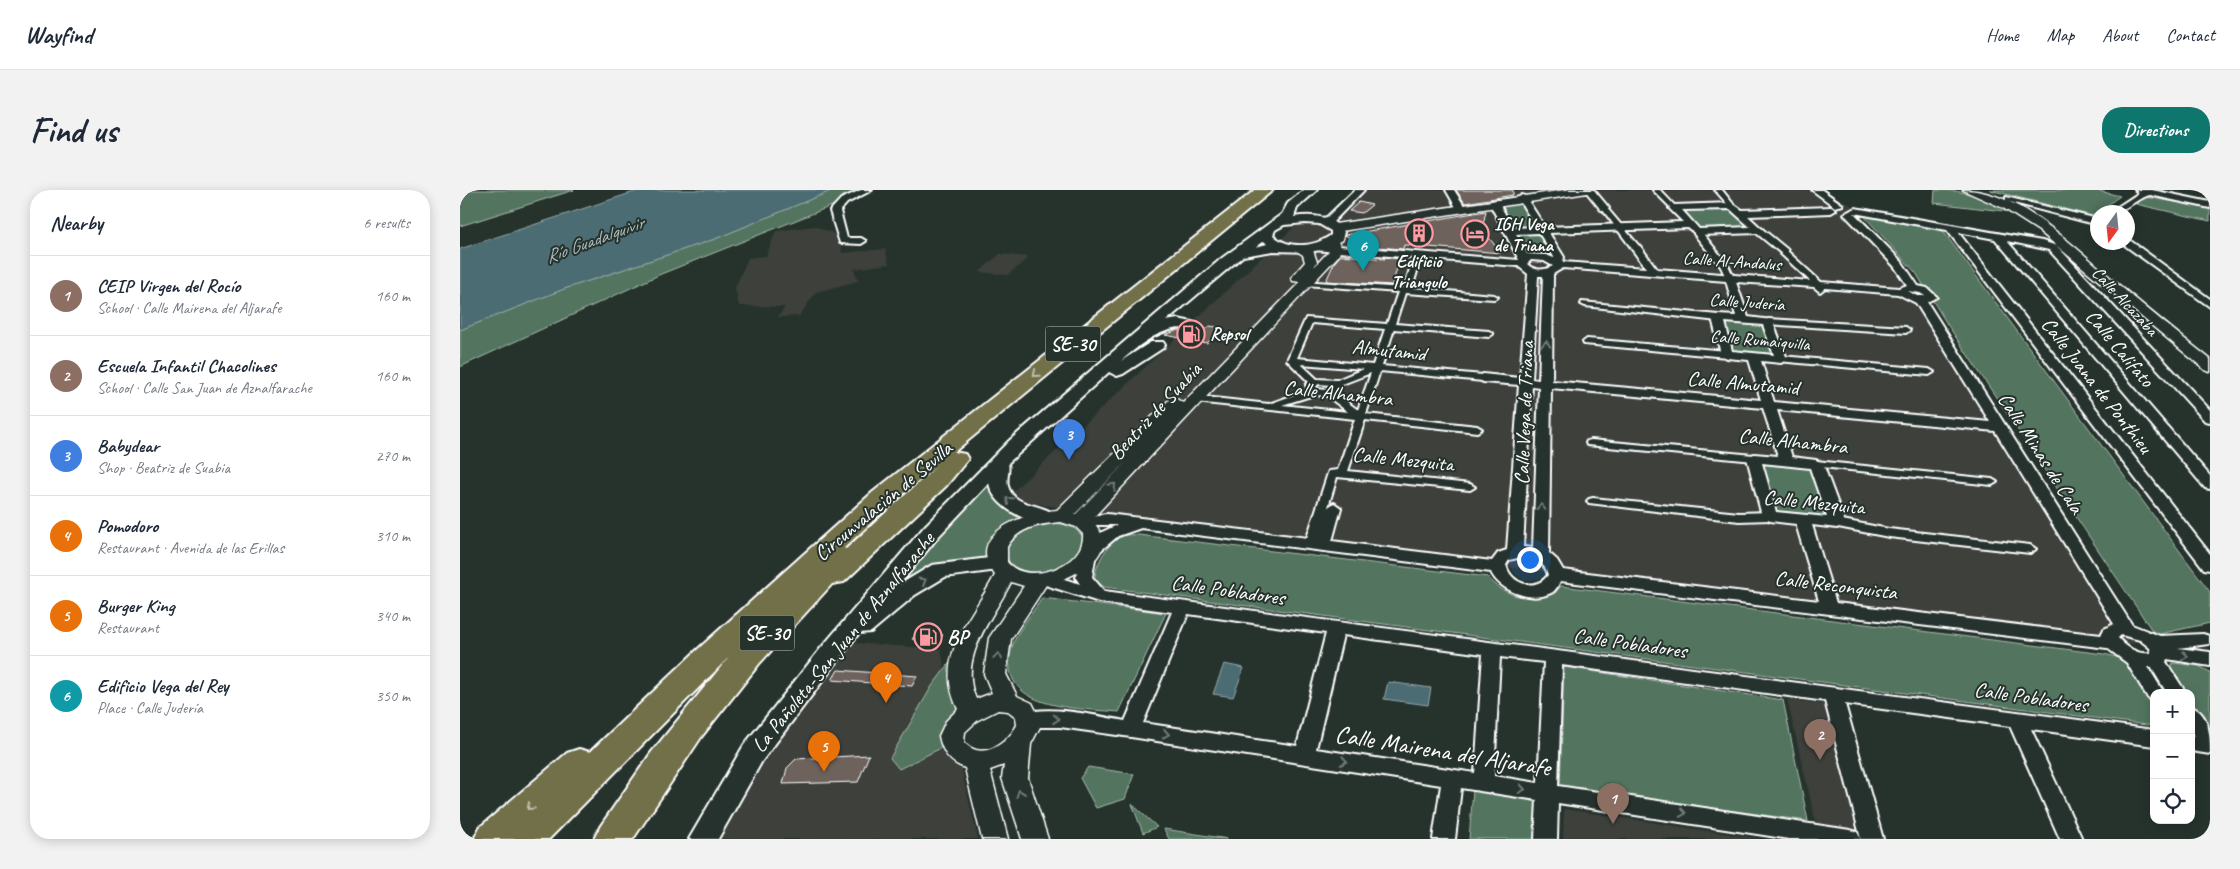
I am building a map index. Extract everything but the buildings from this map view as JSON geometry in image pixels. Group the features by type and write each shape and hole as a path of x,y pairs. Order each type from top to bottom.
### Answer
{"highway":[{"name":"Circunvalación de Sevilla","path":"524,839 708,658 882,498 1265,190"},
{"name":"Circunvalación de Sevilla","path":"613,839 671,752 731,674 768,632 859,541 935,474 1287,198"},
{"path":"629,839 675,765 764,648 831,578 937,481 956,459"},
{"path":"493,839 614,732 748,606 882,498"}],"main road":[{"path":"1311,190 1287,198 1298,213 1316,220 1335,239"},
{"name":"La Pañoleta-San Juan de Aznalfarache","path":"703,839 753,753 829,654 931,532 980,479 1016,444 1103,369 1183,315 1227,261 1266,234 1268,228 1281,222 1288,216 1287,198"},
{"path":"1281,222 1316,220"},
{"path":"1266,234 1270,241 1299,247"},
{"path":"1162,338 1232,261 1252,251 1299,247 1335,239"},
{"path":"1162,338 1180,323 1183,315 1222,270"},
{"path":"1103,369 1117,361 1151,332 1162,338"},
{"name":"La Pañoleta-San Juan de Aznalfarache","path":"980,479 1024,442 1162,338"},
{"path":"1000,464 996,481 1004,498 1023,511 1068,519"},
{"path":"829,654 908,590 940,570 1001,569"}],"street":[{"path":"861,241 843,244 835,211 844,201 868,190"},
{"path":"1316,220 1330,220 1360,190"},
{"path":"1450,190 1460,207"},
{"path":"1335,239 1460,207 1526,195 1588,190 1654,272"},
{"path":"1656,190 1697,232 1725,267 1743,320"},
{"path":"1718,190 1732,206 1785,252 1820,289"},
{"path":"1816,190 1834,208"},
{"path":"1968,190 1983,193 2016,206 2066,240 2210,358"},
{"path":"2124,205 2143,192 2210,205"},
{"path":"1526,195 1540,230 1559,257 1555,267"},
{"path":"1494,202 1511,231 1524,268 1533,272 1555,267"},
{"path":"1674,208 1732,206"},
{"path":"2016,206 2040,207 2090,220"},
{"path":"2016,206 2040,207"},
{"path":"2016,206 2210,367"},
{"path":"1740,213 1834,208"},
{"name":"Calle Alcazaba","path":"1834,208 2053,248 2210,418"},
{"name":"Calle Minas de Cala","path":"1852,212 1898,264 2126,629"},
{"path":"1511,231 1689,225"},
{"name":"Calle Juana de Ponthieu","path":"1952,229 2210,565"},
{"path":"1697,232 1758,230"},
{"name":"Calle Califato","path":"1999,237 2210,485"},
{"path":"1335,239 1366,250 1418,255 1523,261 1540,257 1551,259 1555,267"},
{"name":"Beatriz de Suabia","path":"1068,519 1195,399 1305,283 1335,239"},
{"name":"Beatriz de Suabia","path":"1068,519 1300,277 1311,262 1309,253 1299,247"},
{"path":"2135,249 2210,304"},
{"path":"1317,545 1338,474 1361,417 1376,368 1418,255"},
{"name":"Calle Al-Andalus","path":"1555,267 1730,278 1820,289 1902,291 1904,289 1917,294"},
{"name":"Calle Vega de Triana","path":"1541,556 1544,384 1555,267"},
{"name":"Calle Vega de Triana","path":"1516,552 1533,272"},
{"path":"1305,283 1494,296"},
{"name":"Calle Judería","path":"1585,304 1718,318 1906,330"},
{"path":"1718,318 1727,354"},
{"path":"1361,417 1328,393 1314,386 1292,360 1309,320 1489,334"},
{"path":"1768,322 1781,358"},
{"name":"Calle Rumaiquilla","path":"1587,342 1929,372"},
{"path":"1754,356 1786,462"},
{"name":"Almutamid","path":"1292,360 1484,378"},
{"path":"1268,408 1324,380 1334,383 1376,368"},
{"name":"Calle Almutamid","path":"1484,378 2000,427"},
{"path":"1328,393 1335,390 1334,383"},
{"name":"Calle Alhambra","path":"1195,399 1477,429"},
{"name":"Calle Alhambra","path":"1591,443 1992,482"},
{"path":"1754,458 1770,516"},
{"path":"1816,464 1837,523"},
{"name":"Calle Mezquita","path":"1338,474 1470,488"},
{"name":"Calle Mezquita","path":"1593,501 1739,517 1770,516 1837,523 1889,533 2030,549"},
{"path":"1317,545 1334,508"},
{"path":"1151,524 1116,530 1108,534 1069,571 1042,579 1027,580 1001,569 994,556 996,547 1005,535 1020,524 1068,519 1107,519 1151,524 1498,567"},
{"path":"1068,519 1089,528 1094,537 1084,578 1099,596"},
{"path":"1803,520 1829,606"},
{"path":"1516,552 1528,552 1541,556 1553,566 1556,575 1547,586 1536,590 1522,589 1504,581 1498,567 1501,559 1516,552"},
{"path":"970,711 961,691 960,669 968,636 995,598 1001,569"},
{"name":"Calle Reconquista","path":"1556,575 1829,606 2110,642"},
{"path":"1008,702 995,674 1000,638 1042,579"},
{"name":"Calle Pobladores","path":"1042,579 1099,596 1182,608 2150,737"},
{"path":"1131,729 1182,608"},
{"path":"1305,755 1336,628"},
{"path":"2175,689 2157,651 2142,634 2126,629 2119,629 2110,633 2110,642 2119,650 2133,658 2142,660 2157,651 2208,642"},
{"path":"1484,783 1492,649"},
{"path":"2157,651 2210,659"},
{"path":"1546,839 1553,657"},
{"path":"2133,658 2152,689"},
{"path":"1834,695 1872,839"},
{"path":"1008,702 1022,708 1028,719 1026,735 1019,744 998,757 975,760 959,753 954,748 952,739 954,729 970,711 989,703 1008,702"},
{"name":"Calle Mairena del Aljarafe","path":"1028,719 1060,719 1131,729 1850,839"},
{"path":"2017,720 2071,839"},
{"path":"2195,720 2210,744"},
{"path":"2195,743 2210,744"},
{"path":"1019,744 1015,778 1035,839"},
{"path":"975,760 995,839"},
{"path":"1444,839 1452,778"}],"shaded area":[{"path":"1363,190 1824,190 1858,209 1928,314 2135,644 1205,530 1005,499 1295,226 1333,221"},
{"path":"815,226 840,236 842,253 885,249 889,264 854,269 858,281 816,292 799,316 778,317 785,307 739,306 735,288 748,258 766,256 776,231"},
{"path":"1000,254 1029,257 1008,275 979,272"},
{"path":"854,643 941,649 964,781 978,839 714,839 776,742 816,685"},
{"path":"1787,699 1824,704 1858,830 1816,823"},
{"path":"1564,809 1762,839 1563,839"}],"green space":[{"path":"460,190 574,190 460,226"},
{"path":"833,190 866,190 844,201 661,274 460,367 460,330 564,289 715,239"},
{"path":"1935,190 1967,193 2013,212 1934,203"},
{"path":"1990,190 2095,190 2120,196 2107,205 2090,205 2090,215"},
{"path":"2146,197 2210,208 2210,221 2136,204"},
{"path":"1519,202 1536,229 1514,229 1500,205"},
{"path":"1730,208 1753,229 1700,231 1680,209"},
{"path":"1864,216 1943,231 2210,592 2210,623 2155,635 1947,324 1916,273"},
{"path":"1537,231 1555,257 1529,255 1515,232"},
{"path":"1722,319 1765,322 1777,357 1732,353"},
{"path":"1759,461 1812,466 1831,519 1774,513"},
{"path":"989,479 998,499 1006,507 1026,517 989,548 983,560 938,567 858,626"},
{"path":"1051,523 1070,527 1081,535 1084,540 1079,555 1067,565 1049,571 1030,572 1015,567 1008,560 1007,554 1011,541 1023,532"},
{"path":"1125,535 1488,577 1502,590 1526,597 1554,594 1561,586 2104,654 2116,657 2127,664 2150,701 2150,725 1104,587 1095,580 1099,561 1112,543"},
{"path":"1042,598 1166,613 1119,712 1063,707 1044,702 1027,695 1016,684 1010,668 1012,647 1021,628"},
{"path":"955,656 957,712 945,746 899,769 890,758 932,686"},
{"path":"2173,663 2199,666 2210,672 2210,735 2195,710 2195,689 2183,689 2170,667"},
{"path":"1564,667 1783,700 1808,821 1560,787"},
{"path":"1088,767 1134,774 1125,799 1096,808 1080,778"},
{"path":"1473,790 1539,802 1537,839 1469,839"},
{"path":"1132,804 1157,827 1143,833"},
{"path":"1164,829 1228,839 1169,839"}],"water":[{"name":"Río Guadalquivir","path":"640,190 833,190 715,239 564,289 460,330 460,249"},
{"path":"1224,664 1244,668 1233,697 1213,694"},
{"path":"1388,682 1431,688 1428,705 1384,699"}],"place":[{"name":"Edificio Triangulo","path":"1419,233"},
{"name":"IGH Vega de Triana","path":"1475,234"},
{"name":"Edificio Vega del Rey","path":"1363,271"},
{"name":"Repsol","path":"1191,334"},
{"name":"Babydear","path":"1069,460"},
{"name":"BP","path":"928,637"},
{"name":"Pomodoro","path":"886,703"},
{"name":"Escuela Infantil Chacolines","path":"1820,760"},
{"name":"Burger King","path":"824,772"},
{"name":"CEIP Virgen del Rocío","path":"1613,824"}]}
